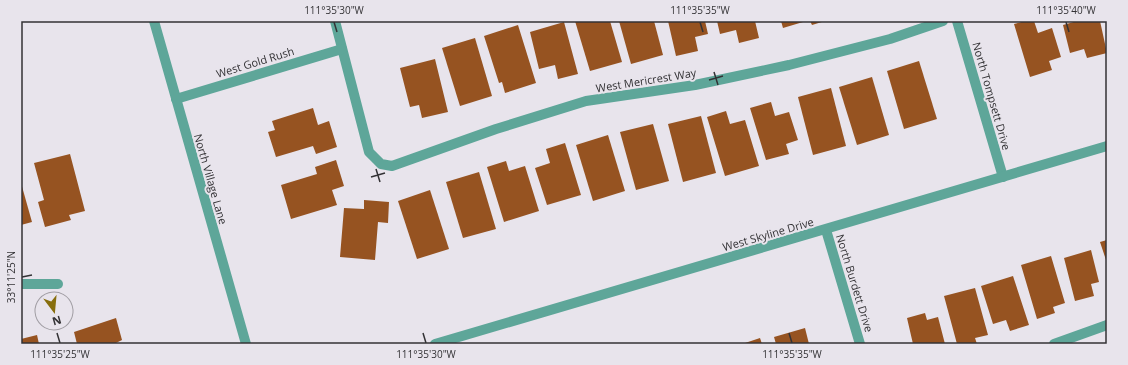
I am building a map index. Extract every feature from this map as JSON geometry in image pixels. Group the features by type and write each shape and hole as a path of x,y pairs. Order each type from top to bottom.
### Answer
{"street":[{"name":"North Village Lane","path":"154,21 246,344"},
{"path":"335,21 342,49"},
{"name":"West Mericrest Way","path":"342,49 369,152 381,164 392,166 586,101 695,85 789,65 890,39 942,21"},
{"name":"North Tompsett Drive","path":"957,21 1003,177"},
{"name":"West Gold Rush","path":"176,98 342,49"},
{"name":"West Skyline Drive","path":"435,344 1107,146"},
{"name":"North Burdett Drive","path":"826,230 860,344"},
{"path":"21,284 58,284"},
{"path":"1054,344 1107,325"}],"building":[{"path":"575,21 610,21 622,62 590,71"},
{"path":"619,21 654,21 663,55 631,64"},
{"path":"668,21 705,21 708,34 695,37 698,51 676,56"},
{"path":"717,21 755,21 759,38 739,43 736,30 720,34"},
{"path":"781,21 803,21 803,22 783,28"},
{"path":"810,21 825,21 812,25"},
{"path":"1025,21 1034,21 1038,33 1052,28 1061,57 1049,61 1052,70 1030,77 1014,24"},
{"path":"1077,21 1100,21 1107,53 1087,58 1084,49 1070,53 1063,25"},
{"path":"564,22 578,74 558,79 555,65 539,69 530,32"},
{"path":"518,25 536,83 505,93 502,82 499,83 484,36"},
{"path":"475,38 492,96 460,106 442,48"},
{"path":"435,59 448,112 422,118 419,105 410,107 400,68"},
{"path":"919,61 937,119 904,129 887,71"},
{"path":"872,77 889,135 857,145 839,87"},
{"path":"831,88 846,146 813,155 798,97"},
{"path":"771,102 775,116 789,112 798,140 786,144 789,154 766,160 750,108"},
{"path":"313,108 318,125 329,121 337,147 316,154 313,146 276,157 268,132 275,130 272,121"},
{"path":"726,111 730,124 745,120 759,166 725,176 707,117"},
{"path":"701,116 716,173 683,182 668,124"},
{"path":"653,124 669,181 636,190 620,132"},
{"path":"608,135 625,191 593,201 576,145"},
{"path":"565,143 581,195 547,205 535,168 550,163 546,149"},
{"path":"70,154 85,211 69,215 71,220 45,227 38,202 44,200 34,163"},
{"path":"336,160 344,186 332,190 337,205 291,219 281,185 317,174 315,167"},
{"path":"506,161 509,171 525,166 539,211 504,222 487,167"},
{"path":"479,172 496,229 463,238 446,182"},
{"path":"21,183 32,222 21,225"},
{"path":"430,190 449,249 417,259 398,201"},
{"path":"364,200 389,202 388,223 378,222 375,260 340,257 344,208 364,209"},
{"path":"1107,240 1107,263 1100,242"},
{"path":"1091,250 1099,282 1091,284 1094,296 1075,301 1064,258"},
{"path":"1051,256 1065,303 1053,307 1055,313 1037,319 1021,265"},
{"path":"1013,276 1029,325 1010,331 1006,320 993,324 981,286"},
{"path":"975,288 988,335 975,338 977,344 957,344 944,296"},
{"path":"925,313 927,320 938,317 945,344 913,344 907,318"},
{"path":"116,318 122,340 114,344 77,344 74,332"},
{"path":"805,328 809,344 776,344 774,337"},
{"path":"37,335 39,344 21,344 21,339"},
{"path":"760,338 762,344 742,344"}]}
